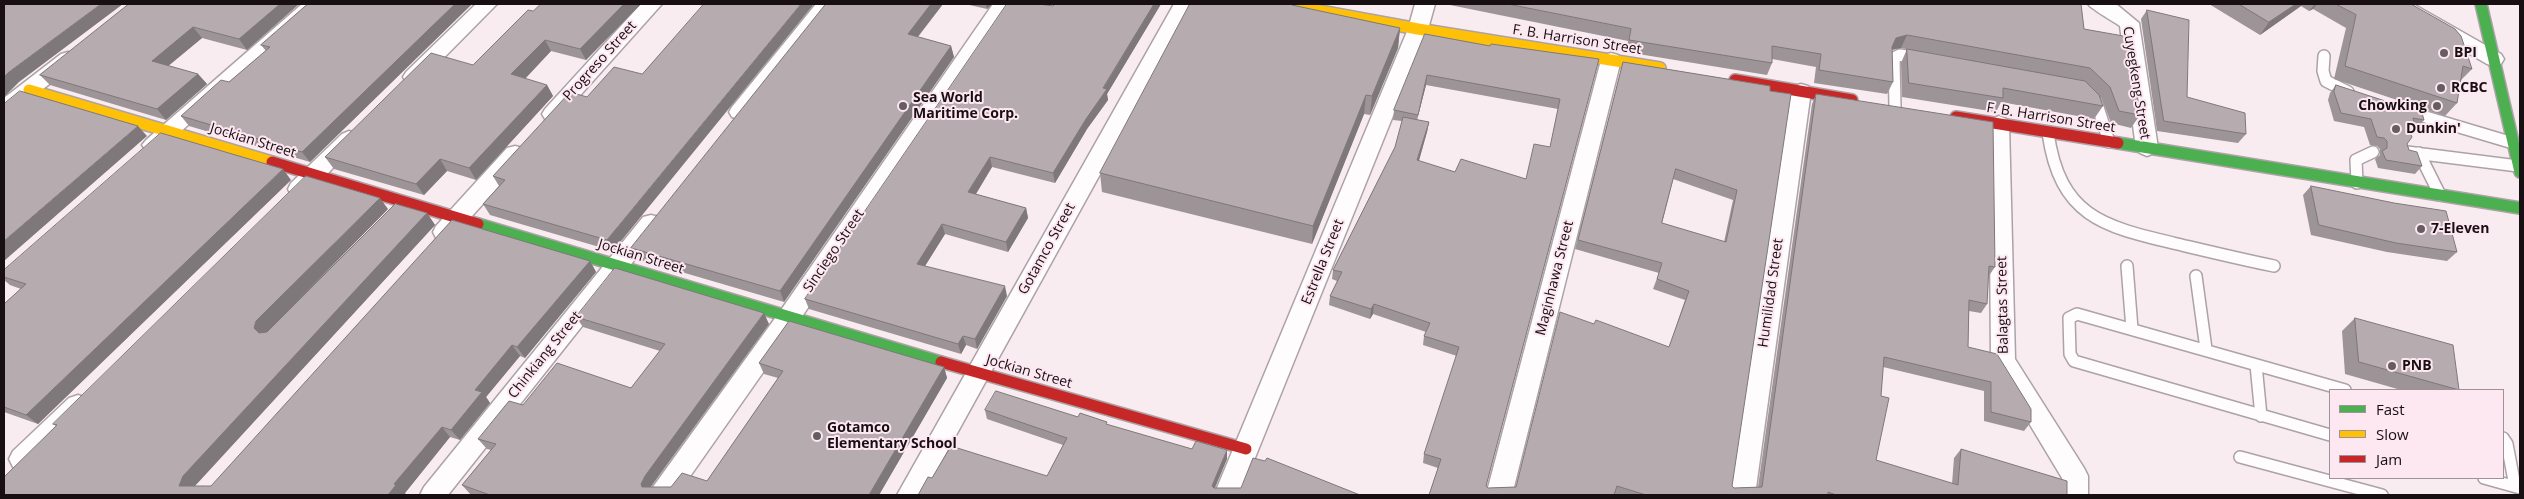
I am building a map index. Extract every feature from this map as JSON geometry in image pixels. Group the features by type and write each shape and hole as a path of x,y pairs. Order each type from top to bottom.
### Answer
{"main road":[{"name":"F. B. Harrison Street","path":"1282,4 1418,29 1668,70"},
{"path":"2481,4 2519,169"},
{"path":"1725,79 1866,102"},
{"name":"Jockian Street","path":"28,90 313,174 403,206 457,218 978,373 1246,449"},
{"name":"F. B. Harrison Street","path":"1942,115 2520,208"}],"street":[{"path":"139,158 314,4"},
{"path":"397,93 487,4"},
{"name":"Progreso Street","path":"430,247 652,4"},
{"path":"728,127 826,4"},
{"name":"Sinciego Street","path":"662,495 789,317 1002,4"},
{"name":"Gotamco Street","path":"910,495 1184,4"},
{"name":"Estrella Street","path":"1227,495 1418,29 1425,4"},
{"name":"Cuyegkeng Street","path":"2098,4 2109,8 2129,23 2147,148"},
{"path":"2399,4 2494,59"},
{"path":"4,109 83,47"},
{"name":"Maginhawa Street","path":"1499,495 1611,60"},
{"name":"Humilidad Street","path":"1742,495 1801,91"},
{"name":"Balagtas Street","path":"1999,124 2003,360 2075,476 2074,495"},
{"path":"285,202 362,127"},
{"name":"Chinkiang Street","path":"433,495 666,204"},
{"path":"22,459 93,390"}],"lane":[{"path":"1895,107 1893,69 1895,56 1931,61"},
{"path":"2324,56 2322,75 2324,81 2358,95"},
{"path":"2085,90 2097,104 2109,142"},
{"path":"2396,108 2513,143"},
{"path":"2048,132 2050,150 2063,183 2075,200 2099,221 2155,239 2274,266"},
{"path":"2357,183 2356,160 2372,152"},
{"path":"2407,152 2519,169"},
{"path":"2419,153 2440,196"},
{"path":"2127,266 2132,329"},
{"path":"2196,276 2206,349"},
{"path":"2329,435 2074,360 2072,357 2069,318 2077,314 2206,349 2342,389"},
{"path":"2256,364 2261,416"},
{"path":"2504,440 2518,487"},
{"path":"2240,457 2382,495"},
{"path":"2488,479 2518,487"}],"building":[{"path":"4,4 101,4 4,77"},
{"path":"129,4 280,4 239,39 193,27 152,61 198,74 157,109 40,75"},
{"path":"308,4 455,4 302,152 181,116 221,80 229,82 270,47 261,45"},
{"path":"541,4 624,4 580,49 545,40 511,74 547,85 469,168 440,159 416,184 325,157 431,53 473,65 528,10 533,11"},
{"path":"704,4 801,4 607,240 483,204 505,180 493,176 570,92 587,97 614,67 642,74"},
{"path":"826,4 931,4 908,34 951,46 780,291 631,248"},
{"path":"1007,4 1053,6 1055,4 1154,4 1103,88 1107,89 1053,173 990,157 968,192 1026,208 1006,242 942,224 917,264 1005,286 975,339 963,336 958,344 805,299"},
{"path":"1190,4 1293,4 1400,28 1372,96 1366,95 1313,226 1100,173"},
{"path":"1508,4 2081,4 2084,29 2129,37 2140,115 2119,111 2110,87 2090,68 1907,35 1896,38 1892,47 1893,82 1819,70 1821,54 1772,46 1772,63 1629,40 1631,29"},
{"path":"2239,4 2296,4 2269,22"},
{"path":"2336,4 2411,4 2455,29 2461,36 2472,69 2463,66 2457,103 2345,66 2356,15"},
{"path":"2147,10 2189,20 2187,97 2245,113 2246,134 2164,121"},
{"path":"1425,34 1490,46 1491,44 1599,59 1486,486 1488,488 1516,487 1560,312 1594,324 1596,320 1669,347 1689,291 1657,279 1662,263 1578,240 1623,62 1770,86 1770,91 1791,94 1732,486 1734,488 1762,487 1816,94 1993,122 1995,267 1989,266 1987,304 1969,300 1968,347 1997,354 2031,409 2031,422 1991,412 1991,382 1884,357 1881,396 1889,398 1876,460 1958,485 1961,449 2067,481 2067,495 1836,495 1828,492 1828,495 1646,495 1617,486 1614,495 1429,495 1441,459 1424,454 1459,347 1424,336 1430,323 1374,304 1371,309 1330,296 1342,272 1333,270 1395,147 1403,117 1429,122 1417,160 1455,172 1461,159 1526,179 1534,144 1550,147 1560,99 1427,75 1418,115 1394,110","holes":["1676,169 1737,190 1726,242 1662,223"]},
{"path":"1907,49 2085,81 2099,95 2103,106 2003,88 2003,98 1909,83"},
{"path":"2336,85 2422,113 2424,120 2413,118 2415,126 2407,125 2412,137 2407,144 2409,150 2417,152 2422,166 2386,160 2382,151 2387,148 2387,141 2384,138 2377,137 2371,119 2341,113 2334,92"},
{"path":"20,91 138,126 4,241 4,104"},
{"path":"161,133 283,169 26,415 4,407 4,304 26,284 4,277 4,270"},
{"path":"306,176 380,198 256,321 254,328 259,333 267,332 396,203 427,213 183,476 179,486 211,486 452,220 590,261 517,347 512,345 475,390 482,392 451,430 442,427 394,484 396,485 388,495 4,495 4,477 57,425 53,424"},
{"path":"2311,186 2394,203 2446,211 2457,252 2396,243 2319,225"},
{"path":"615,268 764,313 645,476 641,484 642,487 671,487 682,473 707,481 783,371 759,363 789,321 944,367 869,495 490,495 462,485 496,444 478,439 509,401 523,405 557,363 631,388 665,344 576,317"},
{"path":"2355,318 2453,345 2459,389 2455,389 2359,362"},
{"path":"996,391 1078,417 1080,413 1107,422 1106,424 1192,449 1196,441 1227,450 1212,486 1214,488 1241,488 1253,458 1265,461 1267,458 1360,495 918,495 928,477 932,478 951,446 1047,476 1067,438 985,410"}],"traffic: fast":[{"path":"2481,4 2520,172"},
{"path":"2118,143 2520,208"},
{"path":"478,224 941,362"}],"traffic: slow":[{"path":"1282,4 1418,29 1660,68"},
{"path":"29,90 272,162"}],"traffic: jam":[{"path":"1735,80 1852,100"},
{"path":"1956,117 2118,143"},
{"path":"272,162 478,224"},
{"path":"941,362 1246,449"}],"place":[{"name":"BPI","path":"2444,53"},
{"name":"RCBC","path":"2441,88"},
{"name":"Sea World Maritime Corp.","path":"903,106"},
{"name":"Chowking","path":"2437,106"},
{"name":"Dunkin'","path":"2396,129"},
{"name":"7-Eleven","path":"2421,229"},
{"name":"PNB","path":"2392,366"},
{"name":"Gotamco Elementary School","path":"817,436"}]}
